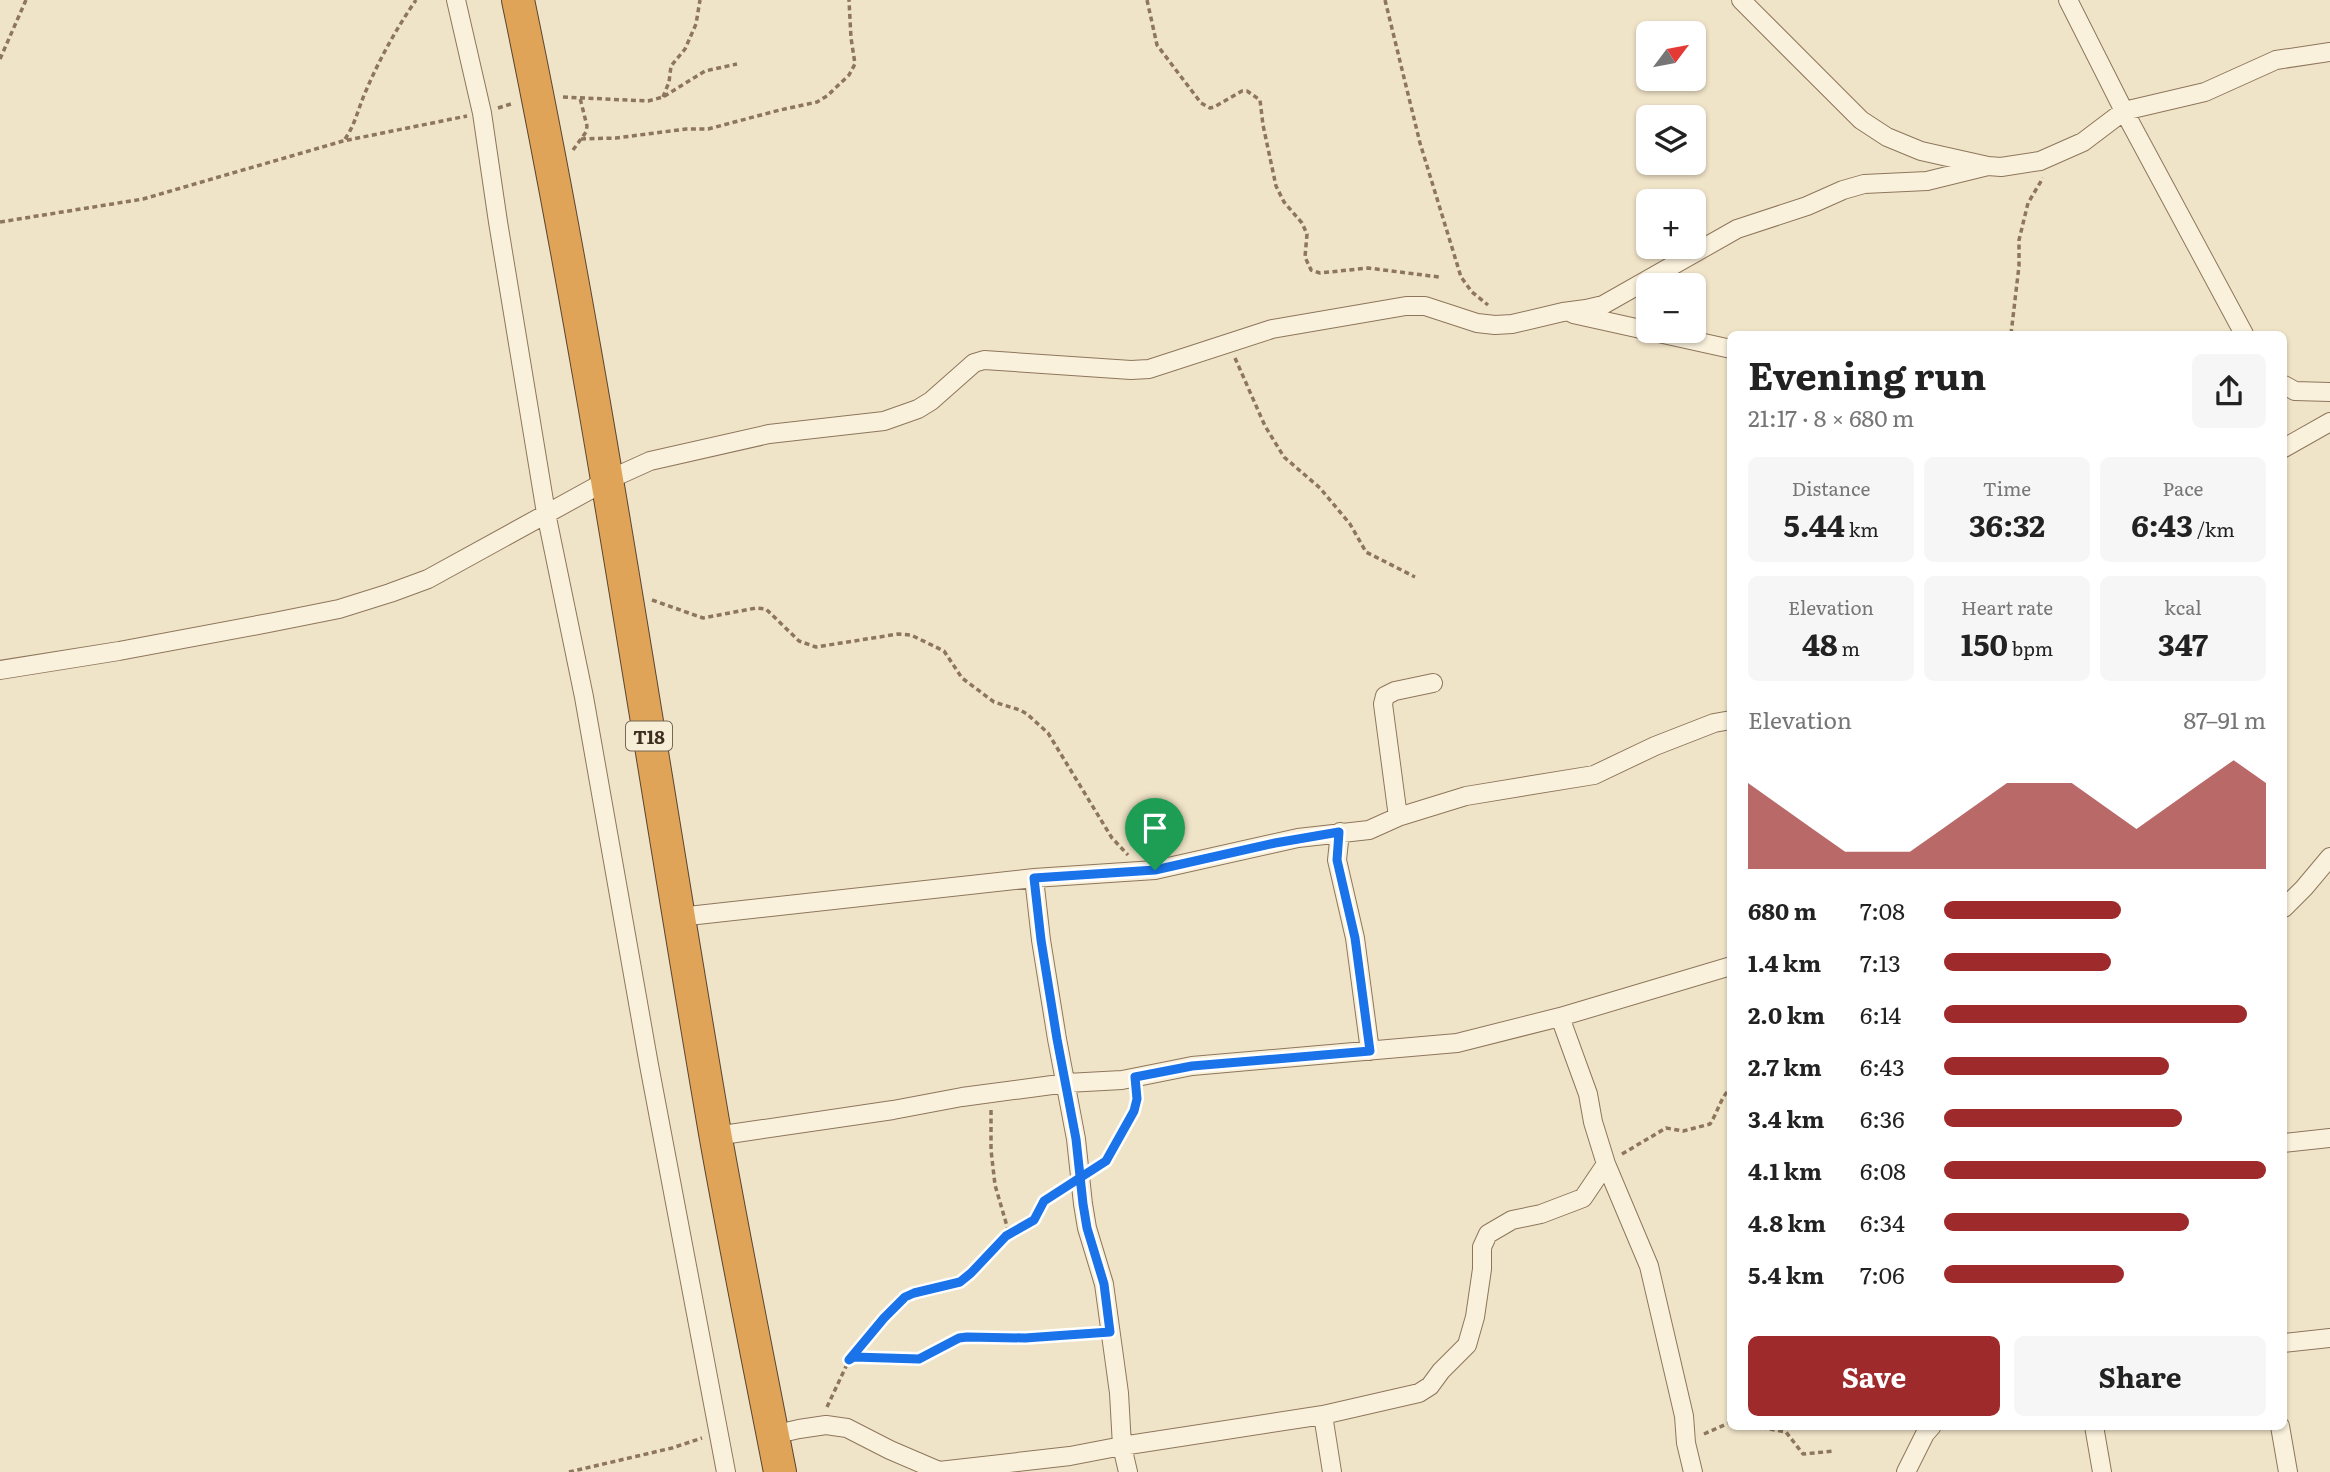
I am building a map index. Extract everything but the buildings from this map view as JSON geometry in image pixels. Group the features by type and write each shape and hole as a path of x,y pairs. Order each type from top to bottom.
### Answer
{"highway":[{"name":"T18","path":"518,0 538,95 608,480 716,1136 780,1472"}],"street":[{"path":"456,0 482,113 546,513 584,696 649,1065 726,1472"},
{"path":"1741,0 1861,120 1887,137 1920,151 1987,166"},
{"path":"2068,0 2124,111 2242,331"},
{"path":"0,670 141,647 339,609 390,593 428,579 608,480 664,456 769,435 884,421 918,409 974,363 984,360 1142,370 1272,329 1406,306 1425,306 1477,323 1495,325 1586,309 1603,304 1737,229 1807,206 1853,186 1927,181 1987,166 2030,163 2083,142 2124,111 2206,92 2276,60 2330,52"},
{"path":"1563,312 1727,348"},
{"path":"2287,389 2330,392"},
{"path":"2287,446 2330,422"},
{"path":"1398,817 1383,704 1385,696 1395,691 1433,683"},
{"path":"679,917 1034,878 1155,870 1275,843 1339,832 1369,830 1398,817 1466,796 1594,775 1655,746 1714,723 1727,721"},
{"path":"1339,832 1337,860 1355,938 1370,1051"},
{"path":"2287,905 2330,856"},
{"path":"1034,878 1041,940 1067,1083 1087,1228 1104,1284 1119,1393 1122,1446 1128,1472"},
{"path":"716,1136 1067,1083 1135,1077 1192,1066 1457,1043 1560,1017 1727,967"},
{"path":"1560,1017 1588,1094 1592,1122 1606,1164 1650,1266 1684,1416 1692,1472"},
{"path":"2287,1143 2330,1138"},
{"path":"773,1435 820,1426 848,1428 939,1471 1070,1457 1122,1446 1323,1415 1419,1393 1430,1385 1467,1345 1475,1317 1482,1269 1482,1247 1488,1234 1513,1220 1541,1214 1583,1198 1606,1164"},
{"path":"2287,1343 2330,1338"},
{"path":"1323,1415 1332,1472"},
{"path":"1906,1472 1928,1430"},
{"path":"2095,1430 2102,1472"},
{"path":"2281,1430 2288,1472"}],"path":[{"path":"0,60 26,0"},
{"path":"343,141 354,126 366,90 391,36 416,0"},
{"path":"663,97 671,66 685,49 696,24 700,0"},
{"path":"581,139 708,129 817,102 827,96 854,69 849,0"},
{"path":"1147,0 1157,45 1201,103 1210,108 1214,107 1242,91 1260,100 1276,186 1284,202 1307,233 1305,257 1311,270 1320,274 1368,268 1439,277"},
{"path":"1385,0 1420,143 1461,276 1472,292 1512,324"},
{"path":"0,222 143,199 343,141 482,113 538,95 648,101 663,97 705,71 737,64"},
{"path":"554,186 587,127 580,98"},
{"path":"2011,331 2020,266 2019,240 2024,216 2052,156"},
{"path":"1228,343 1265,426 1284,457 1320,488 1350,524 1366,552 1415,577"},
{"path":"624,583 659,604 695,617 703,618 756,608 766,609 789,634 809,646 820,647 898,634 911,635 939,648 944,651 962,678 994,702 1020,710 1048,733 1121,849 1155,870"},
{"path":"820,1426 849,1360 898,1303 914,1293 960,1282 1009,1234 1034,1220 1044,1201 1106,1161 1127,1125 1137,1099 1135,1077"},
{"path":"1606,1164 1666,1128 1683,1131 1710,1124 1727,1092"},
{"path":"991,1094 991,1150 995,1185 1009,1234"},
{"path":"849,1360 854,1357 919,1359 959,1338 967,1337 1025,1338 1110,1332"},
{"path":"1686,1443 1727,1423"},
{"path":"569,1472 672,1448 720,1430"},
{"path":"1775,1430 1786,1432 1803,1454 1835,1451"}],"route":[{"path":"1155,870 1034,878 1041,940 1076,1139 1080,1176 1083,1204 1087,1228 1104,1284 1110,1332 1025,1338 967,1337 959,1338 919,1359 854,1357 849,1360 905,1297 960,1282 1006,1236 1034,1220 1044,1201 1080,1176 1098,1168 1106,1161 1134,1111 1137,1099 1135,1077 1237,1061 1296,1059 1370,1051 1355,938 1337,860 1339,832 1298,838 1155,870"}]}
